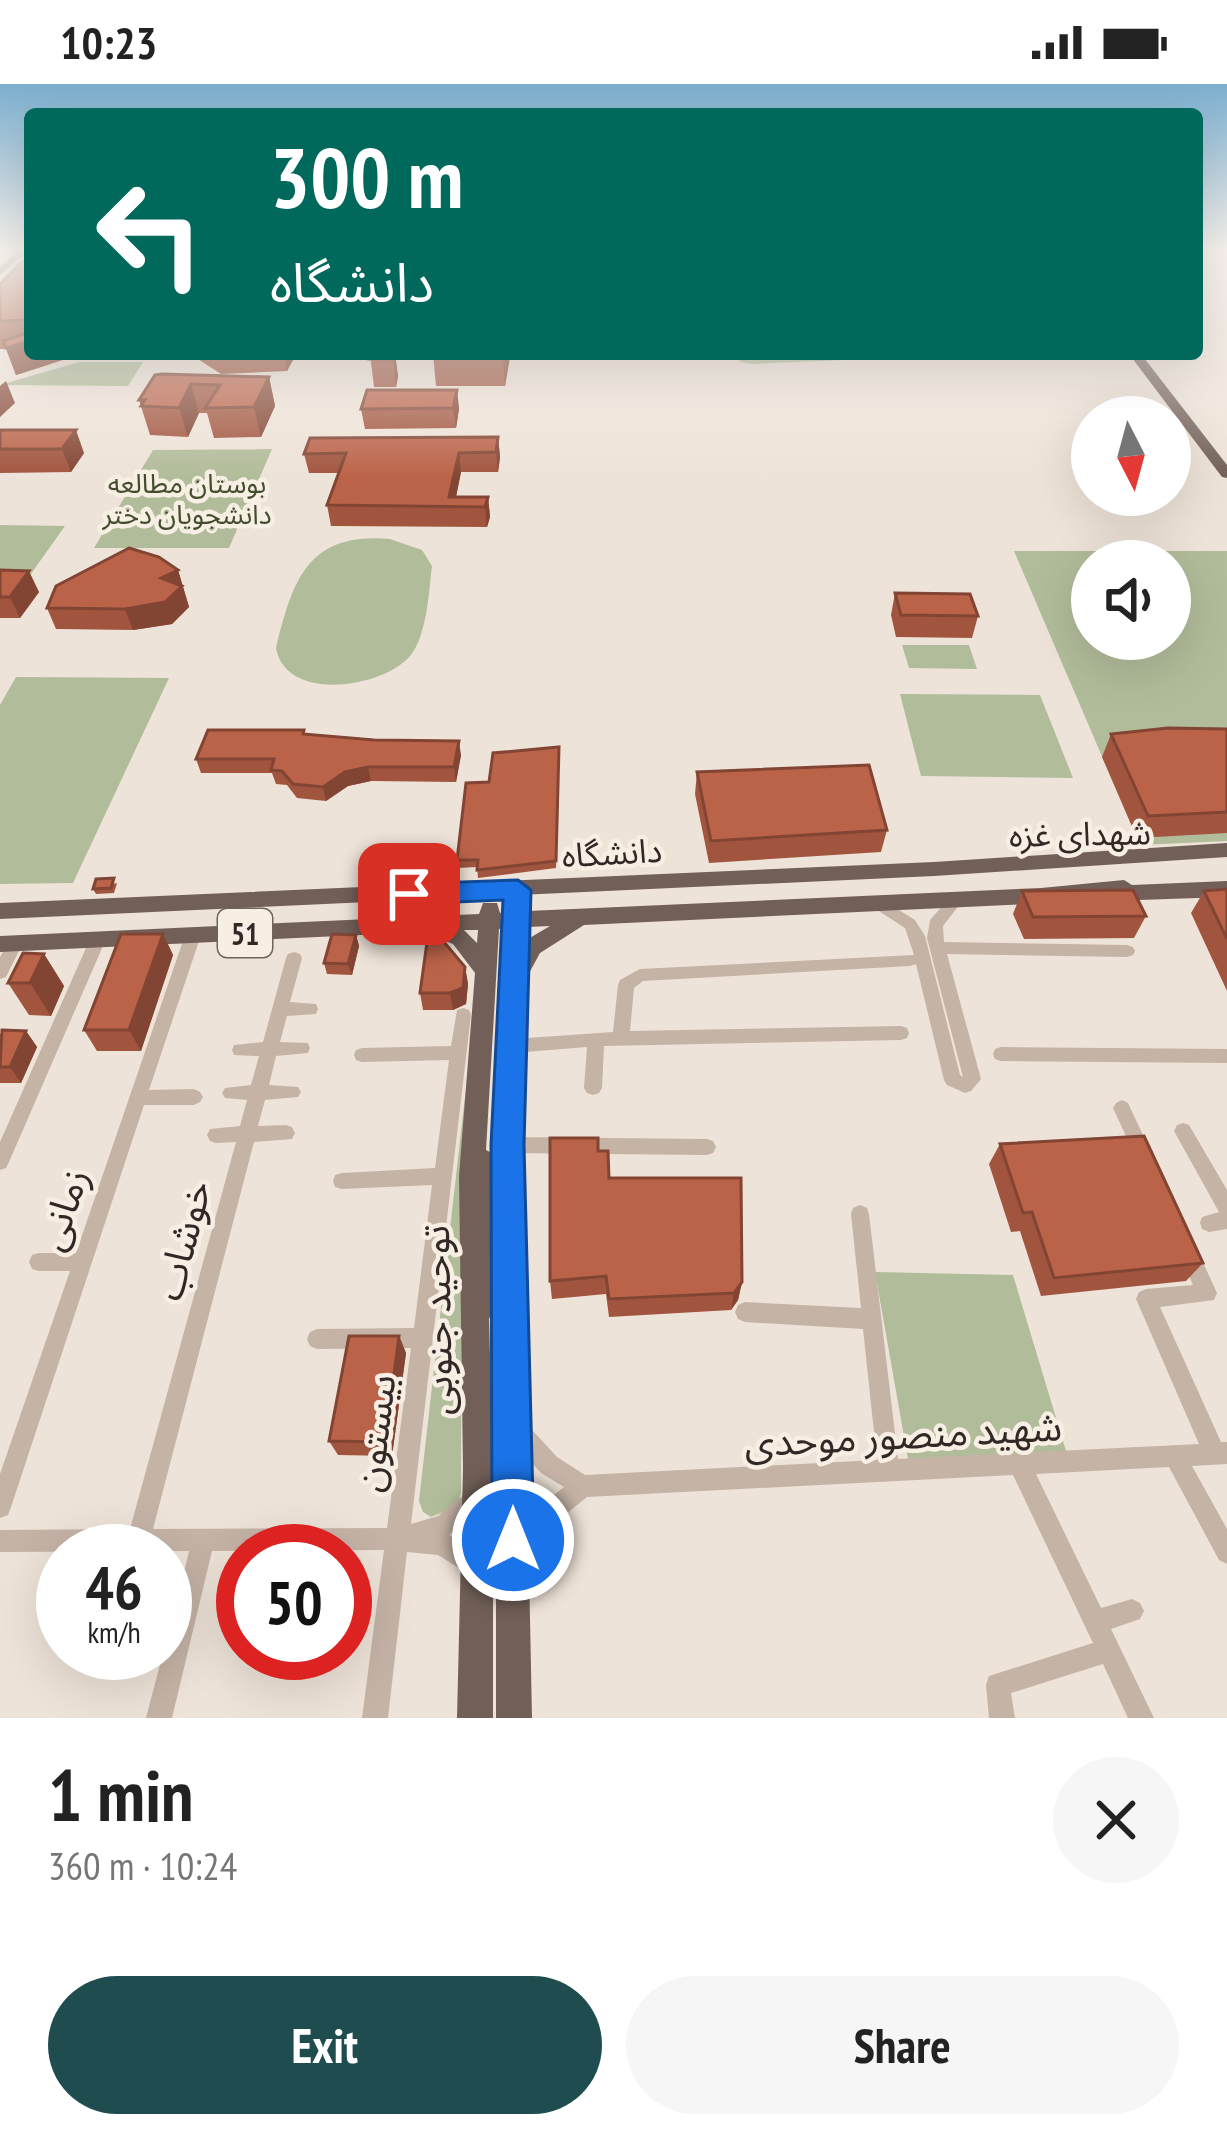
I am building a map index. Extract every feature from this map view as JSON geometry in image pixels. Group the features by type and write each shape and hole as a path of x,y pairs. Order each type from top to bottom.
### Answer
{"main road":[{"path":"1140,360 1227,474"},
{"path":"1153,360 1227,457"},
{"name":"دانشگاه","path":"7,943 426,925 508,910 934,869 1227,850"},
{"name":"شهدای غزه","path":"934,869 1227,862"},
{"name":"دانشگاه","path":"508,910 591,915 1227,885"},
{"name":"توحید جنوبی","path":"0,911 492,890 508,910 503,976 473,1169 479,1569 475,1718"},
{"path":"426,925 461,938 503,976 550,933 591,915"},
{"name":"توحید جنوبی","path":"503,976 513,1046 508,1145 514,1718"},
{"path":"473,1169 479,1160 486,1161 491,1294 511,1326"}],"street":[{"path":"876,902 910,924 917,936 953,1080 965,1086 972,1078 935,924 957,899"},
{"name":"زمانی","path":"0,1507 193,935"},
{"path":"0,1162 98,939"},
{"path":"0,973 7,943"},
{"path":"938,948 1126,951"},
{"name":"خوشاب","path":"142,1524 295,958"},
{"path":"621,1038 626,985 640,974 910,960"},
{"path":"281,1009 310,1009"},
{"name":"بیستون","path":"375,1718 463,1015"},
{"path":"513,1046 621,1038 902,1033"},
{"path":"593,1088 596,1040"},
{"path":"240,1050 302,1048"},
{"path":"362,1055 458,1053"},
{"path":"1001,1054 1227,1057"},
{"path":"230,1093 292,1092"},
{"path":"138,1098 194,1097"},
{"path":"1122,1108 1150,1170"},
{"path":"1184,1131 1227,1208"},
{"path":"216,1135 286,1133"},
{"path":"508,1145 707,1147"},
{"path":"341,1181 442,1176"},
{"path":"860,1214 889,1472"},
{"path":"1179,1232 1207,1293 1146,1299 1221,1454"},
{"path":"39,1262 83,1262"},
{"path":"745,1312 872,1319"},
{"path":"316,1339 422,1338"},
{"path":"513,1426 549,1465 583,1486 544,1518 513,1577"},
{"name":"شهید منصور موحدی","path":"583,1486 1221,1454"},
{"path":"1175,1456 1227,1552"},
{"path":"1020,1465 1141,1718"},
{"path":"398,1539 443,1526 478,1497"},
{"path":"192,1540 398,1539 442,1544 479,1569"},
{"path":"159,1718 203,1540"},
{"path":"0,1541 36,1541"},
{"path":"1095,1621 1132,1611"},
{"path":"1002,1718 998,1685 1109,1650"}],"green space":[{"path":"739,360 845,360 752,364"},
{"path":"79,362 143,362 128,386 0,385"},
{"name":"بوستان مطالعه دانشجویان دختر","path":"272,449 229,548 94,548 153,450"},
{"path":"0,525 65,526 28,578 0,578"},
{"path":"390,539 422,550 432,566 424,625 410,656 379,676 358,682 337,685 297,677 276,648 298,581 322,552 340,543"},
{"path":"1014,551 1071,551 1071,660 1191,660 1191,551 1227,551 1227,841 1140,845"},
{"path":"902,645 969,645 977,669 909,668"},
{"path":"16,677 169,678 73,883 0,884 0,705"},
{"path":"900,694 1040,695 1073,778 921,776"},
{"path":"470,1053 462,1204 461,1493 456,1507 431,1517 419,1501"},
{"path":"875,1272 1013,1275 1066,1451 908,1459"}],"building":[{"path":"24,334 24,343 6,348 3,341"},
{"path":"155,375 269,377 254,407 205,408 220,385 191,384 179,408 141,406 145,400 139,400"},
{"path":"367,390 457,390 453,408 361,409"},
{"path":"0,430 76,430 62,449 0,449"},
{"path":"498,437 496,452 459,453 449,497 488,497 485,507 327,505 346,453 304,454 310,438"},
{"path":"129,548 159,557 178,570 161,578 182,586 165,602 125,609 47,608 56,586"},
{"path":"0,570 29,571 10,597 0,597"},
{"path":"895,593 970,594 978,616 901,615"},
{"path":"1227,729 1227,812 1148,816 1111,734"},
{"path":"208,730 304,730 303,734 374,740 459,741 454,767 368,767 345,772 323,787 293,784 282,771 271,770 274,759 196,759"},
{"path":"559,747 556,861 477,870 478,860 457,860 466,783 489,782 493,753"},
{"path":"869,765 887,830 711,841 697,772"},
{"path":"114,878 111,888 93,889 96,879"},
{"path":"1227,889 1227,939 1204,891"},
{"path":"1133,890 1146,916 1033,917 1022,891"},
{"path":"121,934 163,934 129,1030 84,1030"},
{"path":"332,934 356,935 348,964 324,963"},
{"path":"427,942 444,942 465,967 463,988 420,993"},
{"path":"23,953 44,954 30,983 8,983"},
{"path":"2,1030 26,1031 10,1067 0,1067"},
{"path":"1144,1136 1203,1263 1054,1278 1032,1212 1023,1213 1000,1144"},
{"path":"550,1138 598,1138 598,1151 608,1151 609,1178 741,1178 742,1282 734,1293 609,1299 606,1276 550,1281"},
{"path":"349,1336 399,1336 385,1442 329,1441"}],"route":[{"path":"409,894 518,890 508,1145 513,1540"}]}
